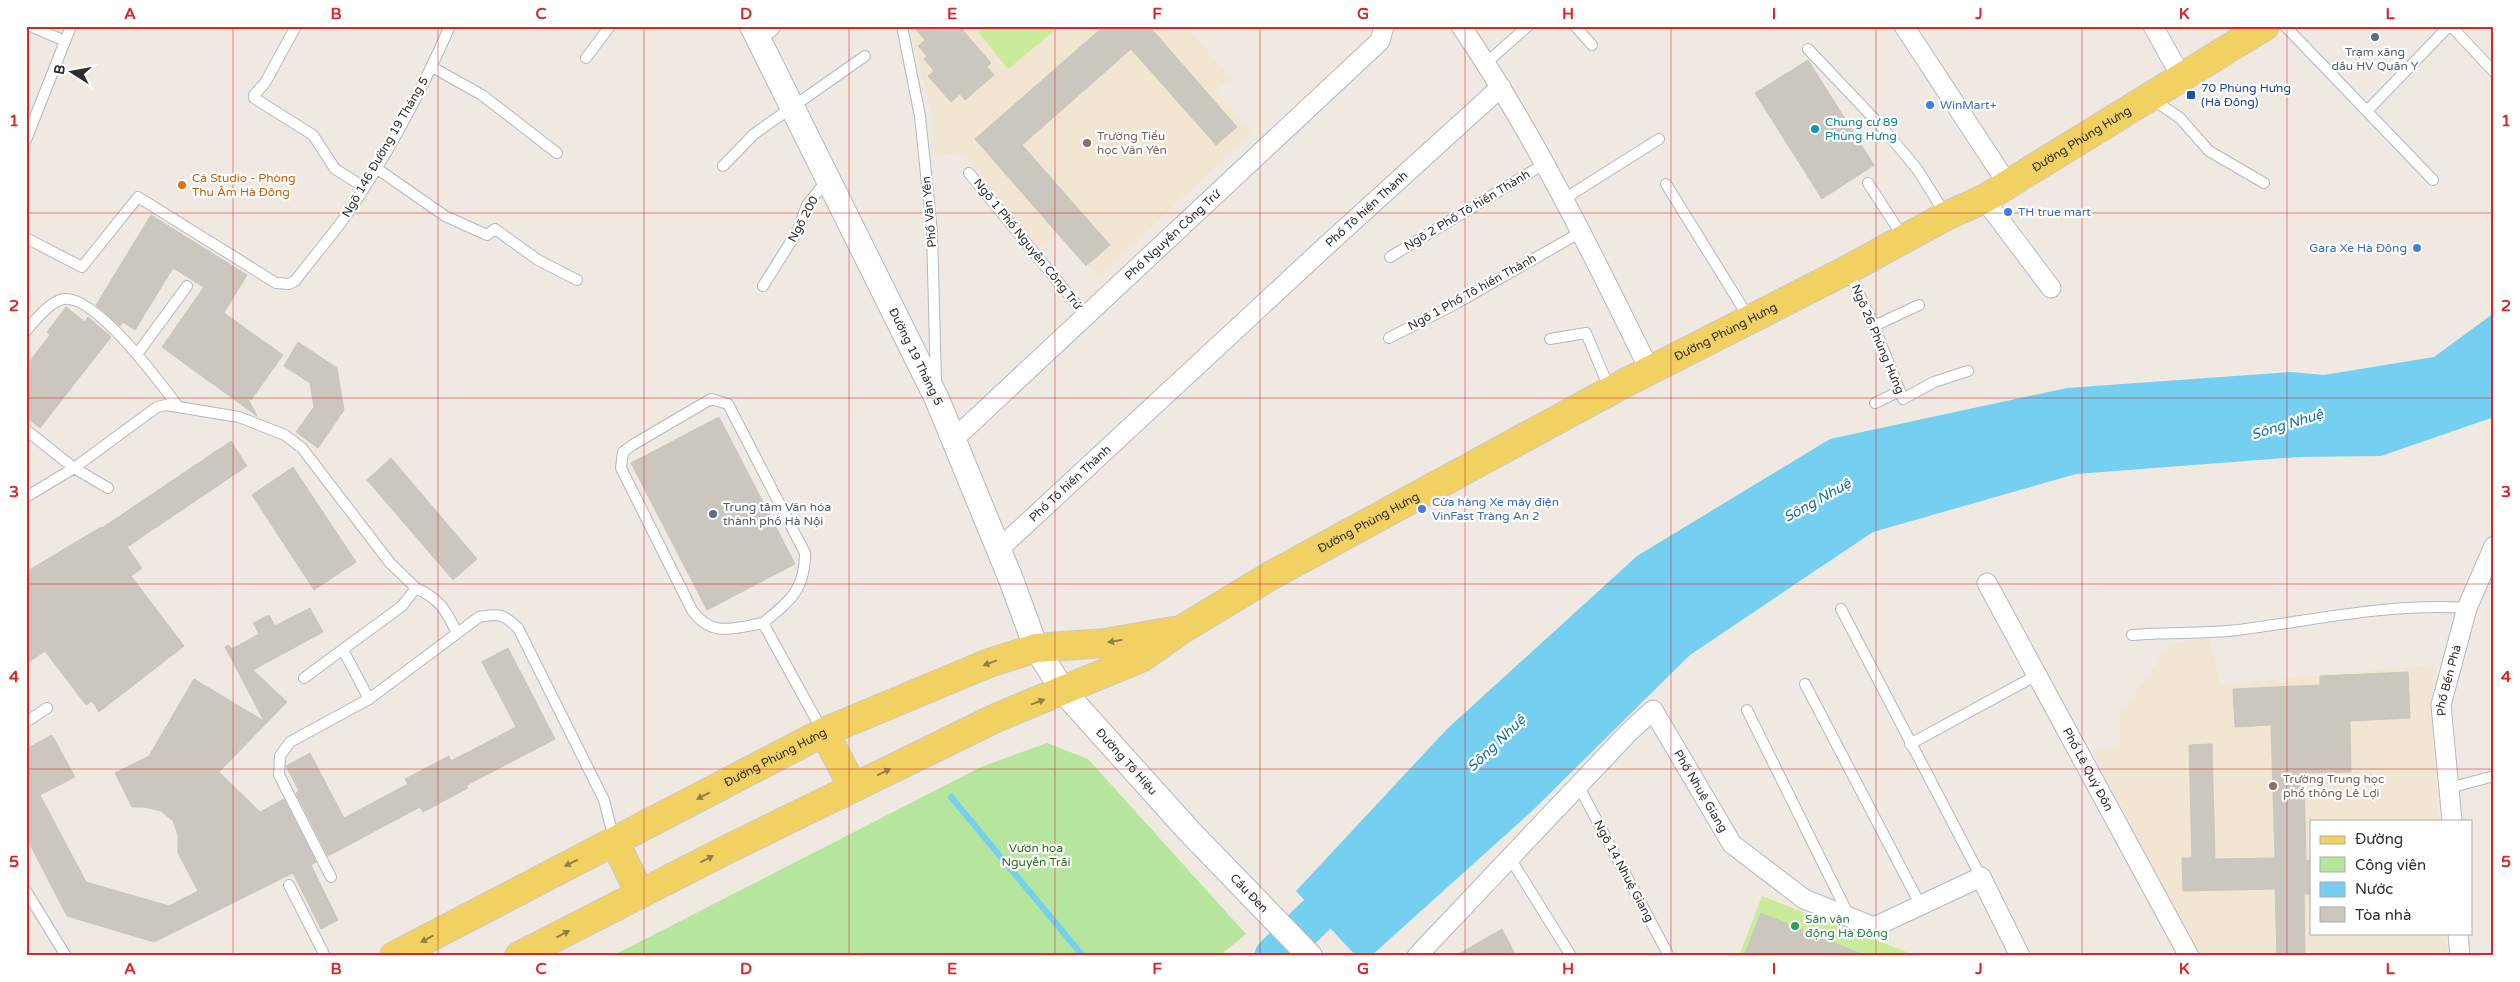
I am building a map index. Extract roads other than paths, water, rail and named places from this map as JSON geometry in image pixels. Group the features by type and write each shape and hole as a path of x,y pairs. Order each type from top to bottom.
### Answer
{"main road":[{"name":"Đường Phùng Hưng","path":"519,956 853,787 998,717 1064,692 1141,658 1181,630 1270,576 1610,391 1847,270 1946,216 1984,199 2007,183 2265,26"},
{"name":"Đường Phùng Hưng","path":"394,956 824,732 989,663 1036,648 1105,643 1181,630"},
{"path":"824,732 853,787"},
{"path":"615,842 640,894"}],"street":[{"name":"Phố Nguyễn Công Trứ","path":"954,439 1380,41 1384,26"},
{"path":"1461,26 1501,87 1564,199 1650,371"},
{"path":"1904,26 2007,183"},
{"path":"2153,26 2182,78"},
{"name":"Đường 19 Tháng 5","path":"760,30 792,108 937,399 1036,648 1064,692"},
{"name":"Phố Tô hiến Thành","path":"998,550 1326,245 1501,87"},
{"path":"1984,199 2051,288"},
{"name":"Phố Bến Phà","path":"2452,820 2441,705 2467,608 2494,546"},
{"name":"Phố Lê Quý Đôn","path":"1987,583 2189,956"},
{"name":"Đường Tô Hiệu","path":"1064,692 1189,831"},
{"name":"Phố Nhuệ Giang","path":"1417,956 1629,732 1653,710 1732,844 1804,899 1874,927 1981,878"},
{"name":"Cầu Đen","path":"1189,831 1310,956"},
{"path":"1981,878 2020,956"},
{"path":"2458,934 2460,956"}],"lane":[{"path":"30,26 65,41"},
{"path":"26,140 71,26"},
{"path":"296,26 265,83 254,94 254,98 313,135 335,169 364,187"},
{"name":"Ngõ 146 Đường 19 Tháng 5","path":"26,238 82,267 138,197 276,283 284,286 295,281 344,218 376,168 432,67 450,26"},
{"path":"586,58 610,26"},
{"name":"Phố Văn Yên","path":"902,26 920,116 932,232 937,399"},
{"path":"1486,63 1528,26"},
{"path":"1575,26 1592,45"},
{"path":"2285,26 2433,180"},
{"path":"2367,111 2450,26 2494,72"},
{"path":"1808,48 1882,127 1917,169 1946,216"},
{"path":"723,166 754,134 865,56"},
{"path":"432,67 482,95 557,153"},
{"path":"2149,97 2180,118 2209,151 2264,183"},
{"path":"1564,199 1658,140"},
{"name":"Ngõ 2 Phố Tô hiến Thành","path":"1390,257 1544,164"},
{"path":"376,168 445,216 487,235 495,229 538,260 577,280"},
{"name":"Ngõ 1 Phố Nguyễn Công Trứ","path":"969,173 1086,316"},
{"name":"Ngõ 200","path":"763,286 797,232 807,206 827,179"},
{"path":"1868,183 1904,238"},
{"path":"1666,184 1750,319"},
{"name":"Ngõ 1 Phố Tô hiến Thành","path":"1389,338 1458,303 1581,232"},
{"name":"Ngõ 26 Phùng Hưng","path":"1847,270 1874,326 1903,399 1934,382 1968,371"},
{"path":"138,353 187,286"},
{"path":"26,331 36,318 60,300 66,299 89,308 138,353 177,405"},
{"path":"1874,326 1919,305"},
{"path":"1550,339 1586,333 1610,391"},
{"path":"1875,403 1900,391"},
{"path":"711,400 728,404 805,553 803,580 792,600 763,623 716,629 700,622 621,468 624,452 634,444 711,400"},
{"path":"26,497 74,468 157,407 177,405 239,417 284,435 302,448 390,563 416,588 432,595 442,604 457,633"},
{"path":"26,430 74,468 108,488"},
{"path":"304,678 402,606 416,588"},
{"path":"2132,635 2236,630 2388,608 2431,606 2467,608"},
{"path":"1840,609 1981,878"},
{"path":"331,877 279,775 280,756 290,742 369,699 479,617 498,614 518,628 604,800 615,842"},
{"path":"763,623 824,732"},
{"path":"343,650 369,699"},
{"path":"1910,744 2037,675"},
{"path":"1805,684 1921,906"},
{"path":"26,722 47,708"},
{"path":"1747,710 1850,917"},
{"path":"2449,788 2494,776"},
{"name":"Ngõ 14 Nhuệ Giang","path":"1578,786 1669,956"},
{"path":"1510,858 1570,956"},
{"path":"289,885 325,956"},
{"path":"26,891 66,956"}],"water":[{"path":"2494,313 2494,417 2381,456 2299,457 2076,474 1873,532 1690,655 1531,812 1371,956 1356,956 1296,891 1447,729 1637,556 1830,439 2067,388 2291,372 2324,375 2434,357"}],"waterway":[{"path":"951,797 1083,956"},
{"name":"Sông Nhuệ","path":"1274,956 1355,878"}],"place":[{"name":"Trạm xăng dầu HV Quân Y","path":"2375,37"},
{"name":"70 Phùng Hưng (Hà Đông)","path":"2191,95"},
{"name":"WinMart+","path":"1930,105"},
{"name":"Chung cư 89 Phùng Hưng","path":"1815,129"},
{"name":"Trường Tiểu học Văn Yên","path":"1087,143"},
{"name":"Cá Studio - Phòng Thu Âm Hà Đông","path":"182,185"},
{"name":"TH true mart","path":"2008,212"},
{"name":"Gara Xe Hà Đông","path":"2417,248"},
{"name":"Cửa hàng Xe máy điện VinFast Tràng An 2","path":"1422,509"},
{"name":"Trung tâm Văn hóa thành phố Hà Nội","path":"713,514"},
{"name":"Trường Trung học phổ thông Lê Lợi","path":"2273,786"},
{"name":"Sân vận động Hà Đông","path":"1795,926"}],"park label":[{"name":"Vườn hoa Nguyễn Trãi","path":"1036,855"}]}
